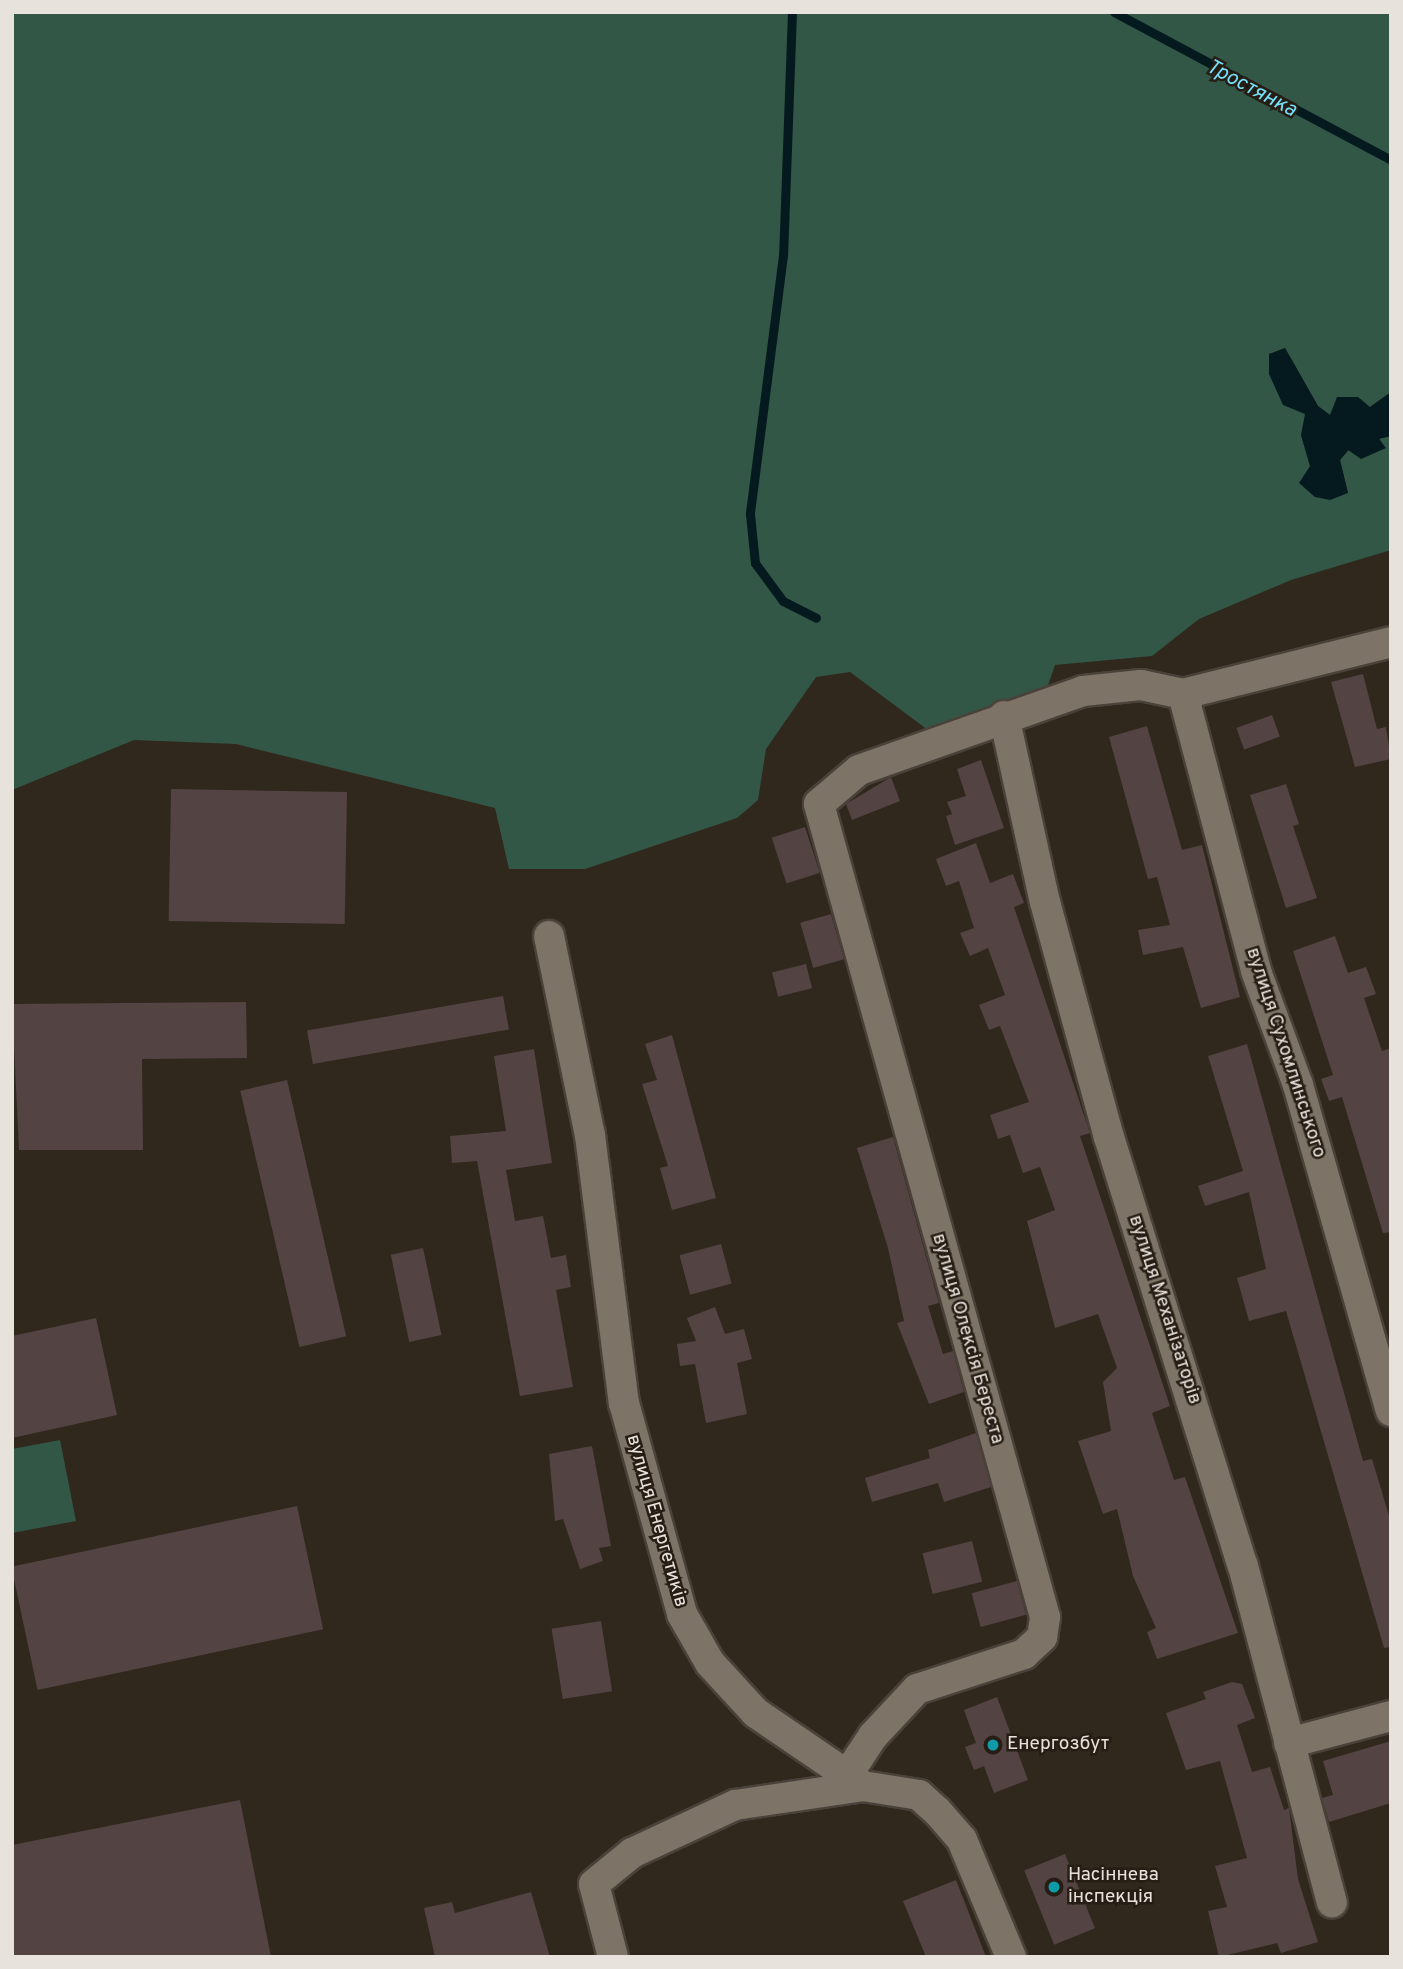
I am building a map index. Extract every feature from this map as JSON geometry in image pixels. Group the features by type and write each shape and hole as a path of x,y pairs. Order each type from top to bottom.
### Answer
{"street":[{"path":"1004,716 1108,687 1142,685 1183,694 1391,642"},
{"name":"вулиця Сухомлинського","path":"1183,694 1256,971 1298,1084 1391,1412"},
{"name":"вулиця Олексія Береста","path":"856,1780 873,1736 917,1689 1024,1654 1042,1637 1045,1617 819,804 859,770 1004,716"},
{"name":"вулиця Механізаторів","path":"1004,716 1045,902 1109,1137 1232,1527 1332,1902"},
{"name":"вулиця Енергетиків","path":"549,936 590,1135 624,1404 672,1588 710,1663 756,1713 856,1780 919,1795 937,1811 962,1840 1011,1957"},
{"path":"1289,1743 1391,1716"},
{"path":"612,1957 594,1884 632,1853 735,1805 856,1780"}],"green space":[{"path":"12,12 1391,12 1391,392 1370,407 1330,415 1318,406 1285,348 1269,354 1269,374 1306,414 1301,435 1310,466 1348,493 1340,460 1349,450 1385,448 1379,438 1391,436 1391,550 1291,580 1199,619 1152,656 1055,665 1048,685 928,730 850,672 816,677 766,749 758,800 737,818 585,869 509,869 495,808 236,744 134,740 12,790"},
{"path":"60,1440 76,1521 12,1533 12,1449"}],"water":[{"path":"1285,348 1318,406 1330,415 1337,397 1358,397 1370,407 1391,392 1391,436 1379,439 1386,448 1361,459 1348,450 1340,460 1348,493 1330,500 1315,497 1299,483 1310,466 1301,435 1305,414 1283,405 1269,374 1269,354"}],"building":[{"path":"1363,674 1377,729 1386,727 1391,759 1355,767 1331,682"},
{"path":"1272,715 1280,737 1244,750 1236,728"},
{"path":"1147,726 1182,850 1202,845 1240,997 1201,1008 1183,947 1143,955 1138,930 1170,925 1157,877 1148,879 1109,737"},
{"path":"981,760 1004,828 955,845 946,816 952,814 947,802 966,796 957,769"},
{"path":"891,777 900,801 852,820 846,804"},
{"path":"1286,784 1299,824 1293,826 1317,898 1286,908 1250,795"},
{"path":"171,789 347,792 345,924 169,921"},
{"path":"805,827 820,873 787,883 772,838"},
{"path":"976,843 990,883 1013,874 1024,903 1014,907 1090,1133 1080,1136 1170,1406 1152,1413 1174,1480 1185,1477 1238,1633 1157,1659 1147,1632 1156,1628 1133,1576 1117,1509 1103,1514 1078,1441 1111,1431 1103,1382 1117,1368 1098,1314 1055,1328 1027,1221 1055,1210 1040,1167 1023,1173 1010,1135 998,1139 990,1115 1029,1102 1000,1026 989,1030 979,1005 1005,995 988,948 970,956 960,933 974,928 959,881 946,886 936,859"},
{"path":"831,914 844,959 813,968 800,923"},
{"path":"1335,936 1348,973 1366,967 1376,994 1364,998 1382,1051 1391,1048 1391,1232 1383,1233 1342,1097 1329,1101 1321,1079 1333,1075 1293,951"},
{"path":"806,964 812,988 778,997 772,972"},
{"path":"503,996 509,1029 313,1064 307,1031"},
{"path":"246,1002 247,1058 142,1059 143,1150 19,1150 12,1004"},
{"path":"672,1035 716,1198 672,1210 660,1168 668,1166 642,1084 657,1080 645,1044"},
{"path":"1247,1044 1363,1461 1372,1459 1391,1522 1391,1647 1384,1648 1286,1311 1249,1321 1237,1278 1266,1269 1249,1192 1205,1206 1198,1186 1243,1171 1208,1056"},
{"path":"534,1049 552,1163 506,1170 515,1221 543,1216 551,1258 566,1255 571,1287 556,1290 573,1387 520,1396 477,1161 452,1163 450,1136 506,1131 494,1056"},
{"path":"287,1080 346,1336 299,1347 240,1091"},
{"path":"893,1137 939,1303 928,1306 943,1354 953,1351 964,1392 929,1404 897,1323 904,1321 888,1248 857,1148"},
{"path":"721,1244 732,1284 690,1295 679,1255"},
{"path":"423,1248 442,1335 409,1342 391,1255"},
{"path":"715,1307 725,1334 744,1329 752,1359 737,1363 747,1414 706,1423 695,1364 680,1366 677,1344 696,1341 687,1318"},
{"path":"96,1318 117,1415 12,1438 12,1336"},
{"path":"976,1433 991,1487 944,1502 938,1483 872,1502 865,1478 930,1458 928,1450"},
{"path":"592,1446 611,1546 599,1548 603,1561 580,1569 563,1519 555,1521 549,1454"},
{"path":"297,1506 323,1629 38,1690 12,1567"},
{"path":"972,1541 982,1582 933,1594 923,1553"},
{"path":"1017,1581 1026,1615 981,1627 972,1593"},
{"path":"601,1621 612,1691 563,1699 552,1629"},
{"path":"1232,1682 1242,1684 1255,1718 1237,1725 1252,1772 1270,1767 1284,1810 1289,1808 1298,1879 1318,1942 1281,1953 1277,1943 1219,1957 1208,1911 1227,1907 1215,1866 1247,1858 1220,1761 1186,1770 1166,1713 1206,1699 1203,1692"},
{"name":"Енергозбут","path":"997,1697 1028,1780 994,1793 984,1766 974,1770 965,1747 976,1743 964,1710"},
{"path":"1391,1741 1391,1803 1329,1822 1322,1798 1333,1795 1323,1761"},
{"path":"240,1800 271,1957 12,1957 12,1845"},
{"name":"Насіннева інспекція","path":"1065,1854 1095,1928 1054,1945 1024,1870"},
{"path":"956,1880 986,1957 926,1957 903,1901"},
{"path":"531,1892 550,1957 435,1957 424,1908 452,1902 455,1913"}],"waterway":[{"path":"792,12 783,255 750,514 755,563 783,601 816,618"},
{"name":"Тростянка","path":"1114,12 1391,160"}],"place":[{"name":"Енергозбут","path":"993,1745"},
{"name":"Насіннева інспекція","path":"1054,1887"}]}
